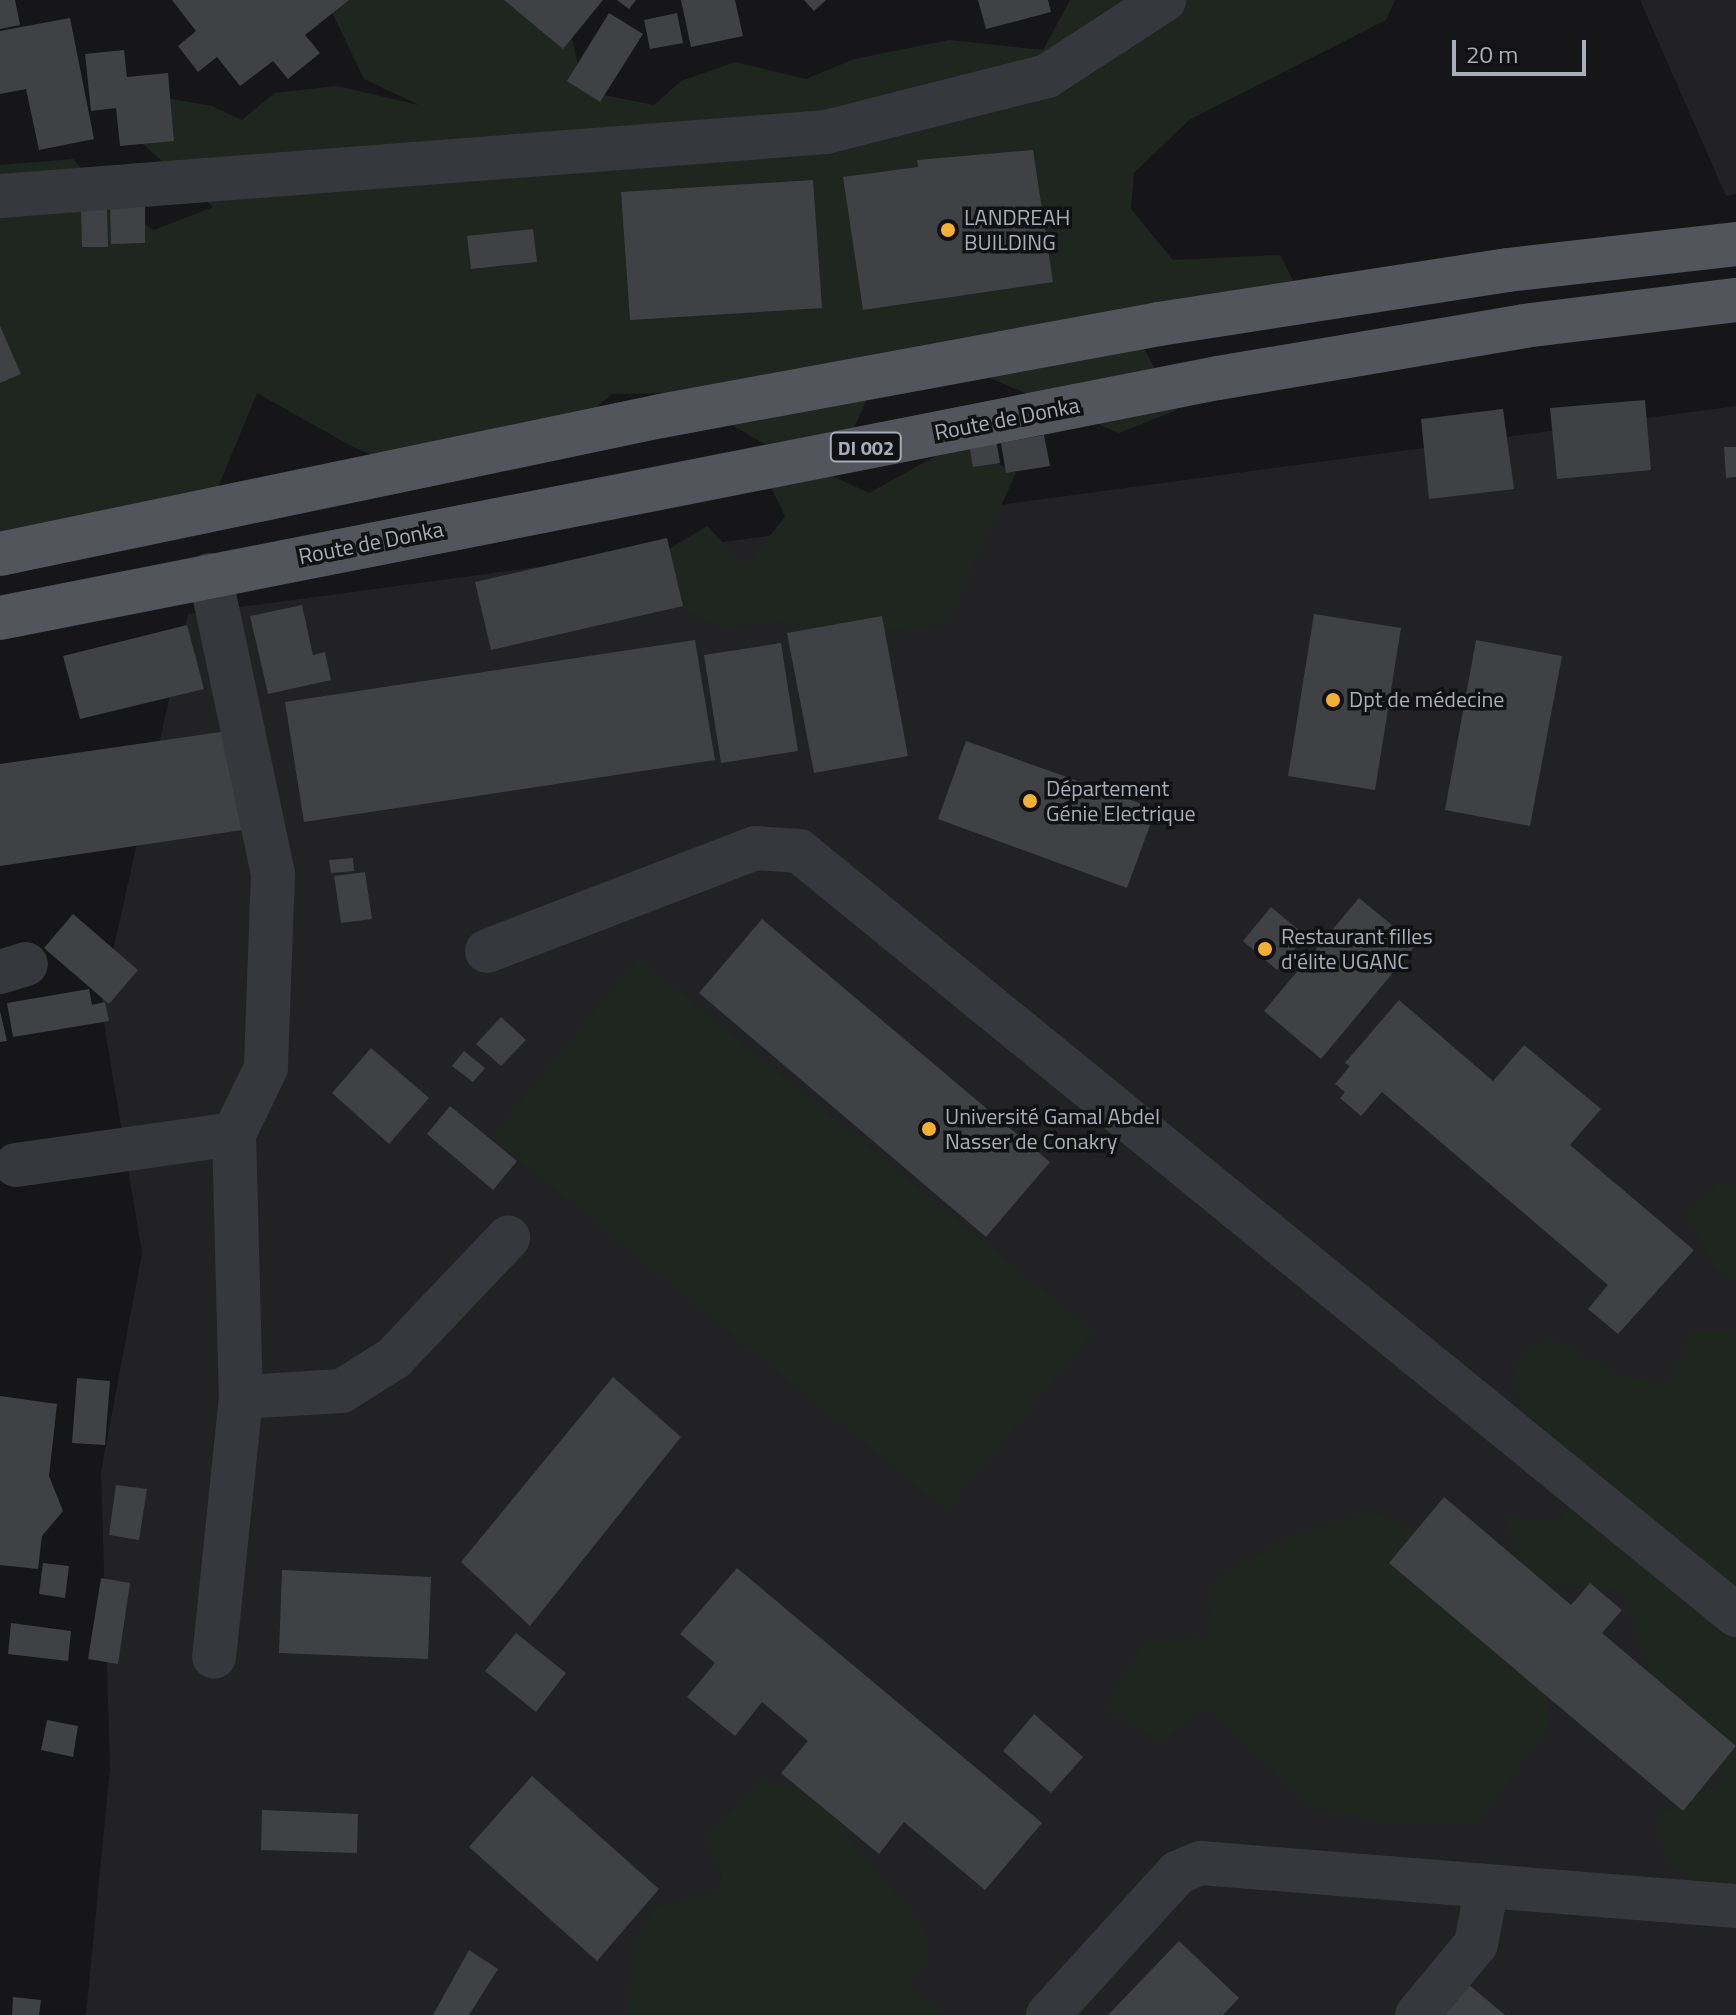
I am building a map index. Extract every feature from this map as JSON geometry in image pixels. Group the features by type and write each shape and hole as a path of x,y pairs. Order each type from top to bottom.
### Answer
{"main road":[{"path":"0,554 661,416 1159,324 1508,270 1736,244"},
{"name":"Route de Donka","path":"0,618 1218,378 1524,326 1736,300"}],"street":[{"path":"0,196 826,132 1047,76 1164,0"},
{"path":"210,575 273,873 266,1068 234,1134 241,1397 214,1657"},
{"path":"487,951 755,848 799,851 1736,1615"},
{"path":"16,1165 234,1134"},
{"path":"241,1397 342,1391 394,1358 508,1238"},
{"path":"1048,2015 1177,1873 1201,1863 1736,1906"},
{"path":"1417,2015 1476,1944 1487,1886"}],"shaded area":[{"path":"326,0 563,0 584,91 654,105 681,81 735,62 806,79 854,59 949,40 1043,50 1070,0 1395,0 1386,20 1189,120 1134,173 1131,209 1173,260 1280,255 1301,295 1139,339 1177,410 1119,433 990,378 921,371 870,392 833,476 869,493 959,443 1016,473 947,624 836,638 775,621 721,629 645,591 636,569 707,526 745,566 785,517 772,489 778,452 677,393 612,394 536,456 440,484 351,446 257,393 205,519 0,568 0,165 73,159 112,205 154,230 213,207 134,136 160,97 212,106 242,120 274,93 337,86 419,105 364,79"},
{"path":"1640,0 1736,0 1736,194 1726,196"},
{"name":"Université Gamal Abdel Nasser de Conakry","path":"1736,406 1736,2015 86,2015 110,1768 101,1472 142,1253 101,1005 188,614"},
{"path":"638,957 1094,1332 947,1511 491,1137"},
{"path":"1718,1183 1736,1185 1736,1279 1714,1267 1684,1213"},
{"path":"1691,1331 1736,1333 1736,1901 1664,1862 1658,1815 1727,1778 1672,1740 1623,1592 1526,1581 1502,1514 1557,1523 1572,1496 1558,1443 1519,1406 1516,1356 1549,1337 1618,1373 1666,1385"},
{"path":"1374,1511 1462,1556 1545,1651 1547,1731 1477,1824 1385,1824 1309,1807 1204,1707 1162,1743 1105,1709 1144,1640 1206,1637 1214,1577 1299,1533"},
{"path":"761,1781 821,1789 859,1851 919,1920 931,1955 907,1986 948,2015 628,2015 633,1944 655,1906 719,1892 721,1873 704,1839"}],"building":[{"path":"0,0 15,0 20,25 0,29"},
{"path":"172,0 349,0 305,35 320,53 288,79 273,61 240,86 217,57 198,72 178,46 196,31"},
{"path":"504,0 603,0 563,49"},
{"path":"617,0 636,0 629,9"},
{"path":"681,0 735,0 743,36 691,47"},
{"path":"804,0 826,0 814,11"},
{"path":"978,0 1048,0 1051,12 986,29"},
{"path":"609,13 643,34 600,102 567,81"},
{"path":"677,13 683,43 650,49 644,20"},
{"path":"70,18 94,139 39,150 26,89 0,94 0,31"},
{"path":"124,50 127,77 168,73 174,141 120,146 116,108 91,111 85,54"},
{"name":"LANDREAH BUILDING","path":"1033,150 1053,282 863,310 843,177 918,167 917,160"},
{"path":"813,180 822,308 630,320 621,192"},
{"path":"107,207 108,247 82,247 81,208"},
{"path":"110,207 145,207 145,243 111,244"},
{"path":"533,229 537,262 471,269 467,236"},
{"path":"0,326 21,374 0,383"},
{"path":"1645,400 1651,470 1557,479 1550,408"},
{"path":"1503,409 1514,489 1429,499 1421,419"},
{"path":"1044,435 1050,466 1006,473 1001,443"},
{"path":"996,439 1000,463 973,467 969,444"},
{"path":"1724,447 1736,447 1736,477 1726,478"},
{"path":"667,538 683,606 491,650 475,582"},
{"path":"302,605 313,655 325,652 331,680 268,694 250,616"},
{"path":"1314,614 1401,628 1375,790 1288,776"},
{"path":"882,616 908,756 814,773 787,633"},
{"path":"187,625 204,689 80,719 63,656"},
{"path":"695,640 715,760 304,822 285,702"},
{"path":"1476,640 1562,656 1530,826 1445,810"},
{"path":"781,643 798,751 721,763 704,655"},
{"path":"234,730 249,829 0,866 0,764"},
{"path":"966,741 1156,809 1127,888 938,819"},
{"path":"353,858 354,871 331,873 329,860"},
{"path":"365,872 372,919 341,923 334,876"},
{"path":"1359,898 1416,945 1321,1059 1264,1011"},
{"path":"1271,907 1306,936 1277,970 1243,941"},
{"path":"73,914 138,970 109,1004 44,948"},
{"path":"762,919 1050,1162 986,1237 699,993"},
{"path":"89,989 92,1005 105,1002 109,1021 13,1037 7,1003"},
{"path":"1399,1000 1493,1081 1524,1045 1601,1109 1570,1145 1694,1250 1618,1334 1588,1309 1608,1285 1382,1092 1361,1116 1340,1098 1345,1092 1335,1084 1350,1066 1345,1063"},
{"path":"0,1011 7,1041 0,1042"},
{"path":"501,1017 526,1040 501,1066 476,1044"},
{"path":"371,1048 429,1098 389,1144 332,1093"},
{"path":"464,1051 485,1068 473,1082 452,1066"},
{"path":"450,1106 517,1161 493,1190 427,1134"},
{"path":"613,1377 681,1437 530,1626 461,1562"},
{"path":"77,1378 110,1381 105,1445 72,1443"},
{"path":"0,1396 57,1404 49,1476 63,1511 42,1536 38,1569 0,1565"},
{"path":"116,1485 147,1489 139,1540 109,1535"},
{"path":"1444,1497 1571,1605 1590,1583 1622,1610 1602,1633 1736,1746 1683,1811 1389,1563"},
{"path":"43,1563 69,1566 65,1598 39,1594"},
{"path":"737,1568 1042,1823 985,1890 904,1822 879,1854 781,1773 808,1741 762,1702 735,1736 687,1697 715,1663 680,1634"},
{"path":"282,1570 431,1577 428,1659 279,1653"},
{"path":"101,1578 130,1583 118,1664 88,1659"},
{"path":"11,1623 71,1631 68,1661 8,1654"},
{"path":"516,1633 566,1673 536,1712 485,1671"},
{"path":"1034,1714 1083,1757 1051,1793 1003,1751"},
{"path":"47,1720 78,1726 73,1757 41,1750"},
{"path":"532,1776 659,1889 597,1961 469,1847"},
{"path":"262,1810 358,1814 357,1853 261,1850"},
{"path":"1179,1941 1239,1998 1223,2015 1108,2015"},
{"path":"469,1950 498,1969 469,2015 433,2015"},
{"path":"1462,1979 1505,2015 1427,2015"},
{"path":"13,1997 41,2000 39,2015 12,2015"}],"place":[{"name":"LANDREAH BUILDING","path":"948,230"},
{"name":"Dpt de médecine","path":"1333,700"},
{"name":"Département Génie Electrique","path":"1030,801"},
{"name":"Restaurant filles d'élite UGANC","path":"1265,949"},
{"name":"Université Gamal Abdel Nasser de Conakry","path":"929,1129"}]}
